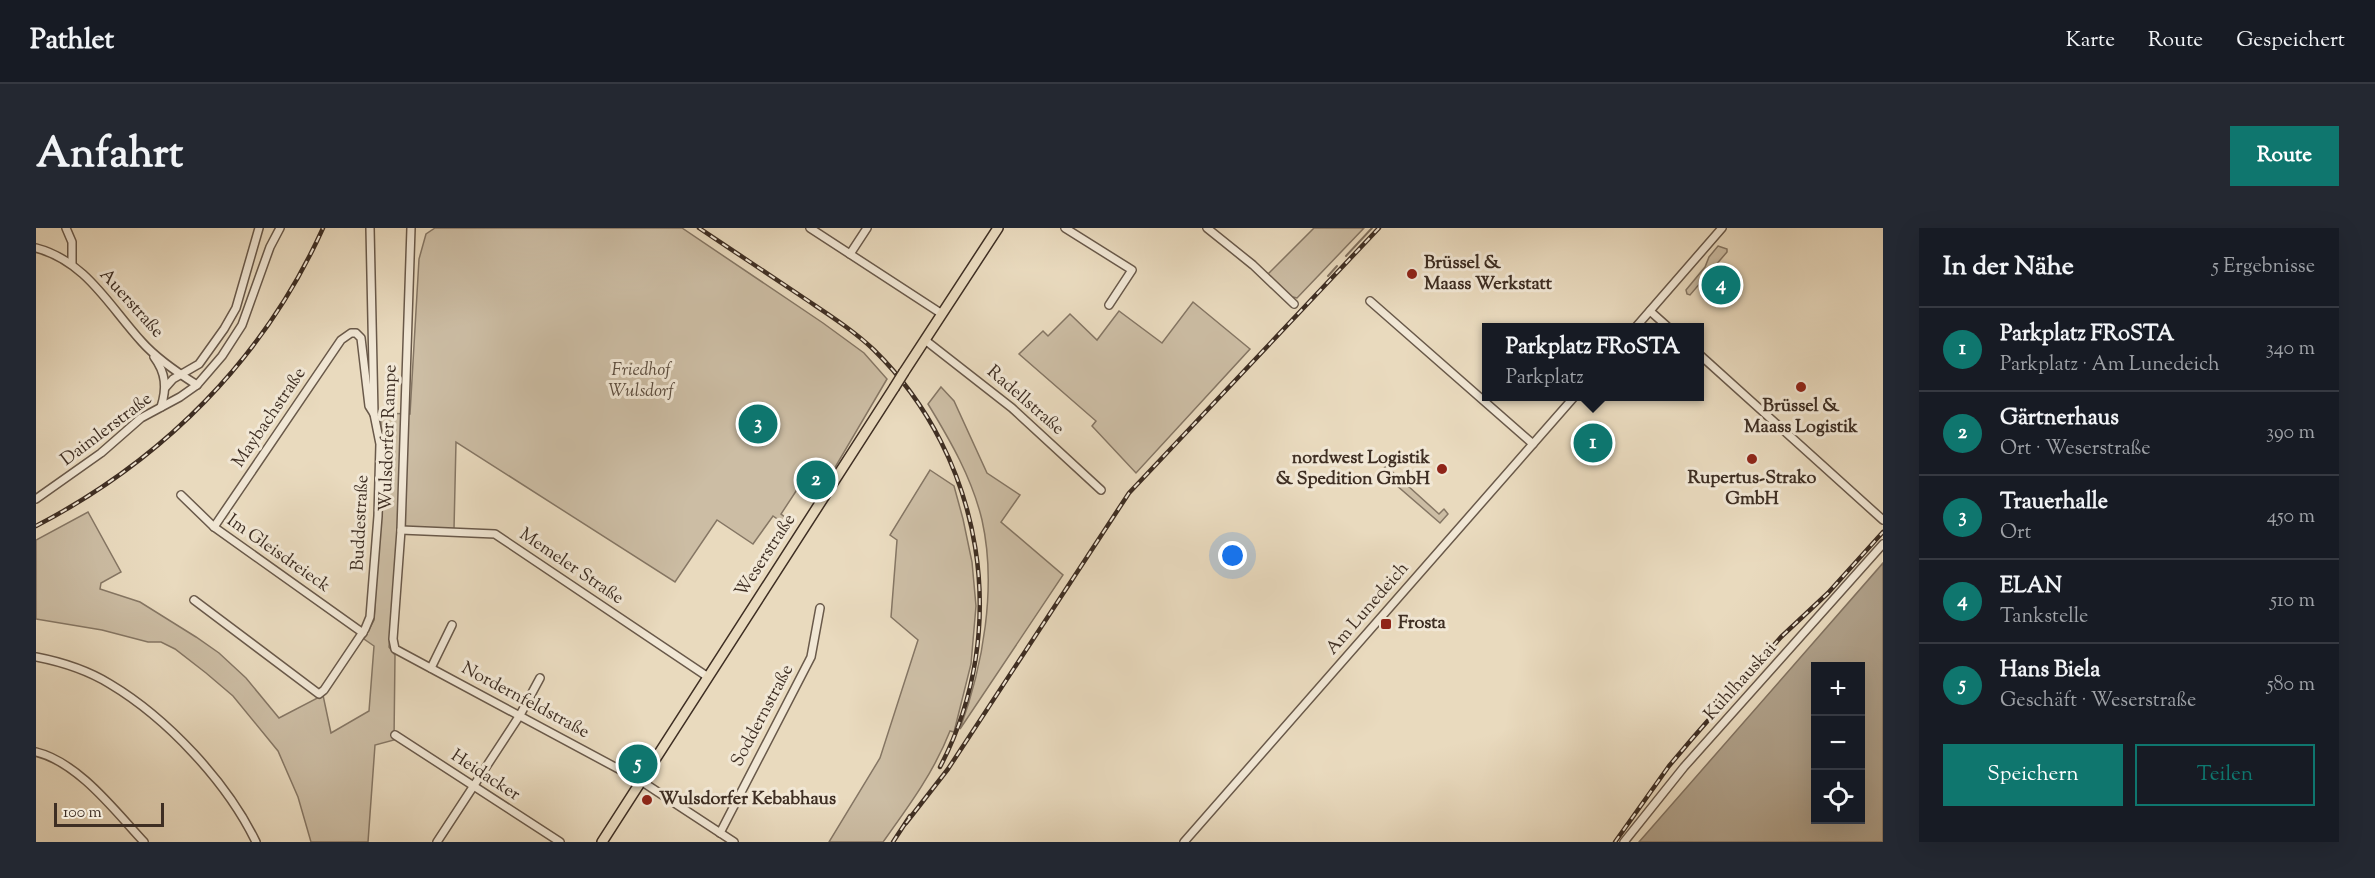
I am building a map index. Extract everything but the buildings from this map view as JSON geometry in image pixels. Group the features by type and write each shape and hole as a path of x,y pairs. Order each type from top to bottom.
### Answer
{"main road":[{"name":"Weserstraße","path":"602,842 998,228"}],"street":[{"path":"36,248 48,251 72,263 72,242 66,228"},
{"name":"Daimlerstraße","path":"165,388 173,380 199,364 236,308 259,228"},
{"name":"Daimlerstraße","path":"36,499 101,453 141,418 196,385 222,356 242,325 270,248 280,228"},
{"name":"Buddestraße","path":"194,600 319,694 363,633 370,617 378,516 380,444 374,414 370,228"},
{"name":"Wulsdorfer Rampe","path":"396,649 393,639 401,530 411,228"},
{"path":"810,228 942,314"},
{"path":"850,254 867,228"},
{"path":"1065,228 1132,270 1109,305"},
{"path":"1207,228 1252,264 1294,304"},
{"path":"1639,323 1722,228"},
{"name":"Auerstraße","path":"72,263 143,344 196,385"},
{"path":"1370,301 1482,399"},
{"path":"1650,311 1664,323"},
{"name":"Buddestraße","path":"356,333 361,338 369,406 374,414"},
{"name":"Maybachstraße","path":"214,527 341,340 347,334 356,333"},
{"name":"Radellstraße","path":"925,340 1012,408 1101,490"},
{"path":"143,344 160,365 164,375 165,388 161,407"},
{"path":"1704,359 1883,520"},
{"path":"1484,401 1533,444"},
{"name":"Am Lunedeich","path":"1184,842 1571,401"},
{"name":"Im Gleisdreieck","path":"181,495 214,527 363,633"},
{"name":"Memeler Straße","path":"401,530 495,534 708,677"},
{"name":"Kühlhauskai","path":"1624,842 1684,767 1883,544"},
{"name":"Soddernstraße","path":"720,833 811,657 820,608"},
{"path":"430,668 452,625"},
{"name":"Nordernfeldstraße","path":"396,649 641,781 734,842"},
{"path":"36,657 81,669 108,682 167,727 203,765 234,804 256,842"},
{"path":"437,842 520,715 540,678"},
{"name":"Heidacker","path":"395,735 560,842"},
{"path":"36,752 69,768 95,790 144,842"}],"green space":[{"name":"Friedhof Wulsdorf","path":"435,228 682,228 864,353 887,379 820,493 802,482 781,514 786,518 783,523 773,516 753,544 717,520 675,582 456,442 454,529 398,527 389,647 395,655 394,740 375,745 368,842 311,842 298,797 278,751 233,696 206,673 175,649 161,642 148,642 102,630 36,619 36,540 88,512 121,572 101,583 100,589 140,602 219,653 246,678 279,718 323,695 331,733 369,711 374,646 364,639 374,620 380,515 381,413 410,414 419,259 426,234"},
{"path":"1314,228 1364,228 1297,298 1292,297 1284,292 1268,274"},
{"path":"1718,246 1727,249 1727,252 1690,295 1687,294 1686,290 1705,267 1709,257"},
{"path":"1193,302 1250,349 1136,473 1092,426 1096,421 1019,354 1043,331 1048,336 1070,314 1097,340 1119,311 1162,343"},
{"path":"941,387 954,401 987,473 1020,495 1001,522 1063,575 960,729 981,653 988,599 988,572 986,546 978,504 952,445 928,404"},
{"path":"1386,466 1439,514 1444,509 1448,514 1440,523 1381,472"},
{"path":"930,470 954,486 972,562 976,606 971,664 954,732 950,731 929,775 883,842 829,842 880,758 918,640 891,617 897,540 890,535"}],"shaded area":[{"path":"1883,563 1883,842 1639,842"}],"waterway":[{"path":"1346,256 1372,228"},
{"path":"1328,276 1337,266"}],"railway":[{"path":"36,526 82,500 126,470 167,437 205,401 240,362 271,321 299,276 323,228"},
{"path":"699,228 866,342 911,393 941,441 962,493 975,548 980,603 976,659 962,714 940,767"},
{"path":"906,823 948,769 1129,493 1379,228"},
{"path":"1615,842 1669,766 1691,740 1781,637 1828,593 1883,532"},
{"path":"893,842 910,816"}],"place":[{"name":"Brüssel & Maass Werkstatt","path":"1412,274"},
{"name":"ELAN","path":"1721,285"},
{"name":"Brüssel & Maass Logistik","path":"1801,387"},
{"name":"Trauerhalle","path":"758,424"},
{"name":"Parkplatz FRoSTA","path":"1593,443"},
{"name":"Rupertus-Strako GmbH","path":"1752,459"},
{"name":"nordwest Logistik & Spedition GmbH","path":"1442,469"},
{"name":"Gärtnerhaus","path":"816,480"},
{"name":"Frosta","path":"1386,624"},
{"name":"Hans Biela","path":"638,764"},
{"name":"Wulsdorfer Kebabhaus","path":"647,800"}]}
